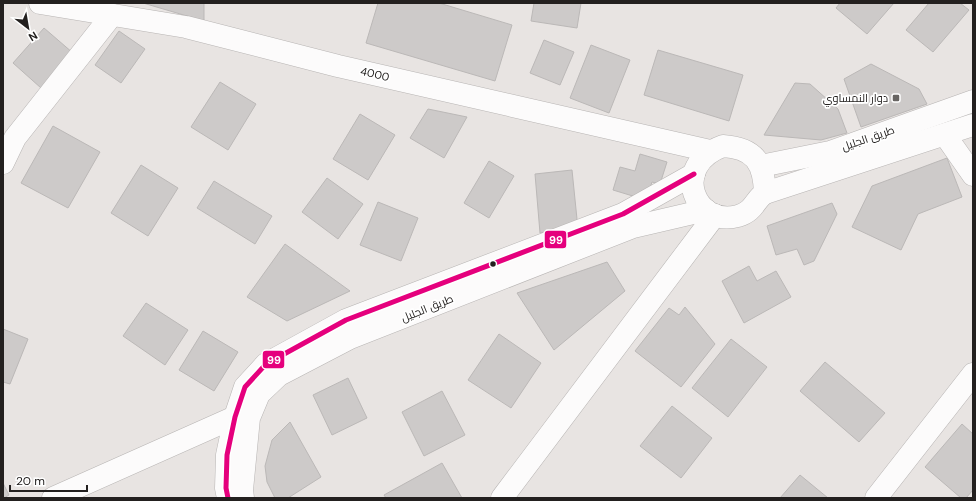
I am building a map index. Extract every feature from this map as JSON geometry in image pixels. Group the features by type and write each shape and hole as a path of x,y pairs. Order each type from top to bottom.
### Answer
{"street":[{"name":"4000","path":"40,3 186,27 338,66 710,151"},
{"path":"3,163 15,138 112,15"},
{"name":"طريق الجليل","path":"761,166 830,152 973,101"},
{"name":"طريق الجليل","path":"765,193 973,125"},
{"path":"945,135 973,175"},
{"path":"723,146 737,147 750,152 761,166 764,177 765,193 748,212 738,216 726,217 711,212 699,202 694,194 694,174 700,161 710,151 723,146"},
{"name":"طريق الجليل","path":"228,498 226,488 227,455 235,417 245,388 266,364 346,320 623,214 694,174"},
{"path":"502,498 711,212"},
{"name":"طريق الجليل","path":"243,498 242,490 249,418 259,394 279,375 350,338 633,227 711,212"},
{"path":"876,498 973,374"},
{"path":"53,498 235,417"}],"building":[{"path":"143,3 204,3 204,21"},
{"path":"378,3 439,3 512,25 495,81 366,43"},
{"path":"534,3 581,3 577,28 531,21"},
{"path":"840,3 894,3 867,34 836,8"},
{"path":"929,3 960,3 969,10 933,52 906,30"},
{"path":"44,28 73,53 41,88 13,63"},
{"path":"119,31 145,49 121,83 95,65"},
{"path":"544,40 574,52 560,85 530,73"},
{"path":"591,45 630,60 609,113 570,98"},
{"path":"658,50 743,75 729,121 644,95"},
{"path":"871,64 919,89 927,104 861,127 844,79"},
{"path":"220,82 256,104 228,150 191,127"},
{"path":"795,83 810,84 838,109 847,133 821,140 764,135"},
{"path":"428,109 467,117 444,158 410,138"},
{"path":"360,114 395,135 368,180 333,159"},
{"path":"53,126 100,152 68,208 21,183"},
{"path":"640,154 667,162 660,184 652,182 646,200 613,190 620,167 635,171"},
{"path":"947,158 962,197 918,214 901,250 852,227 872,186"},
{"path":"489,161 514,176 489,218 464,203"},
{"path":"141,165 178,188 148,236 111,213"},
{"path":"572,170 578,229 540,233 535,174"},
{"path":"327,178 363,204 338,239 302,212"},
{"path":"214,181 272,216 255,244 197,208"},
{"path":"378,202 418,218 401,261 360,245"},
{"path":"832,203 837,214 814,261 804,265 797,249 776,255 767,226"},
{"path":"285,244 350,291 287,321 247,297"},
{"path":"607,262 625,291 554,350 517,293"},
{"path":"749,266 757,281 776,271 791,297 744,323 722,281"},
{"path":"146,303 188,330 165,365 123,336"},
{"path":"685,307 715,344 681,387 635,351 669,308 679,315"},
{"path":"3,329 28,339 10,384 3,382"},
{"path":"203,331 238,352 214,391 179,370"},
{"path":"499,334 541,363 511,408 468,380"},
{"path":"731,339 767,367 728,417 692,388"},
{"path":"825,362 885,413 859,442 800,391"},
{"path":"348,378 367,418 332,435 313,395"},
{"path":"442,391 465,435 424,456 402,412"},
{"path":"672,406 712,438 681,478 640,446"},
{"path":"290,422 321,477 288,498 275,498 267,482 265,466 272,440"},
{"path":"962,424 973,434 973,490 966,498 961,498 925,467"},
{"path":"442,463 462,498 386,498 384,495"},
{"path":"800,475 828,498 780,498"},
{"path":"3,483 9,495 4,498 3,498"}],"transit line":[{"name":"99","path":"228,498 226,488 227,455 235,417 245,387 266,364 346,320 623,214 694,174"}],"place":[{"name":"دوار النمساوي","path":"896,98"}]}
